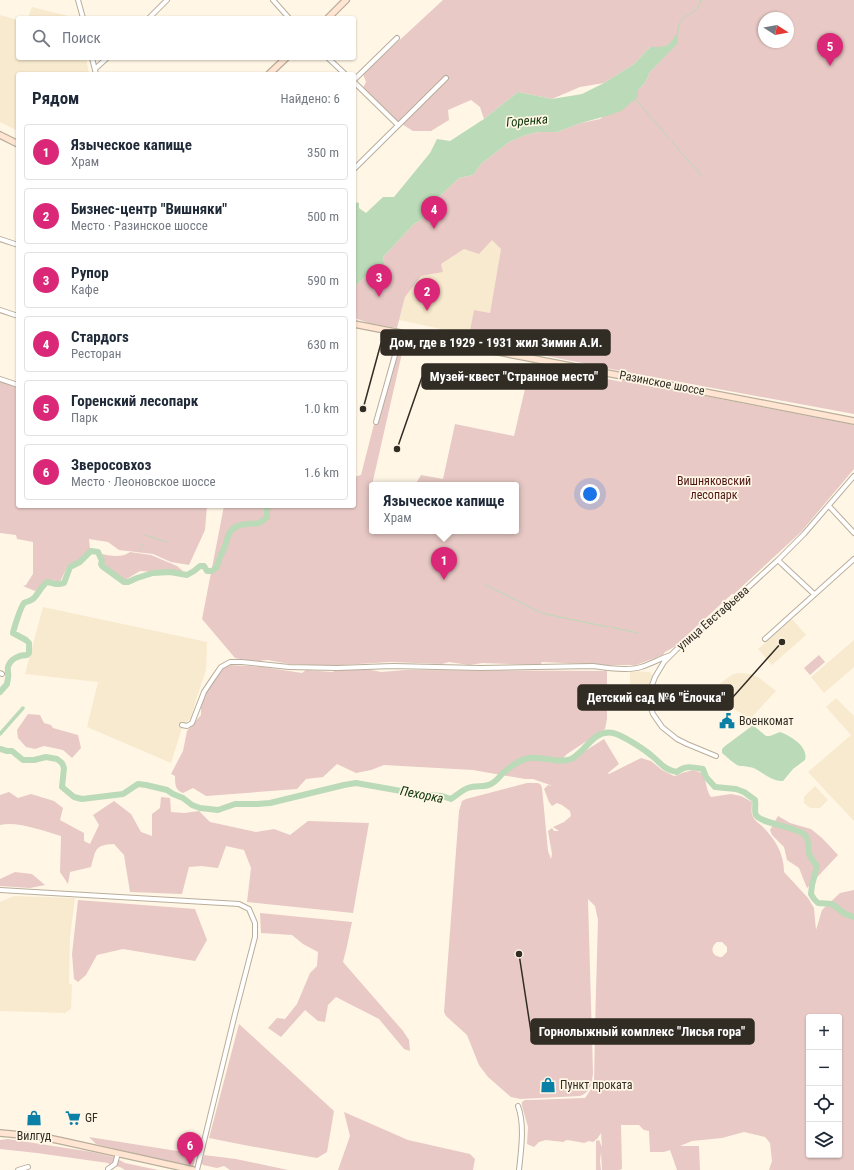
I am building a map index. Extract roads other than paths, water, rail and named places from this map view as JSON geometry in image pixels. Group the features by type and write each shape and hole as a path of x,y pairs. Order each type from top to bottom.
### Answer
{"main road":[{"path":"330,16 346,0"},
{"path":"271,72 284,60"},
{"path":"0,135 16,143"},
{"name":"Разинское шоссе","path":"356,324 853,421"},
{"path":"0,1133 43,1137 118,1152 193,1170"}],"street":[{"path":"78,0 82,16"},
{"path":"151,16 168,0"},
{"path":"273,0 287,16"},
{"path":"356,79 397,38"},
{"path":"93,60 96,72"},
{"path":"96,72 105,60"},
{"path":"330,60 343,72"},
{"path":"356,167 446,78"},
{"path":"356,83 398,126"},
{"path":"0,239 16,245"},
{"path":"0,310 16,315"},
{"path":"376,422 401,334"},
{"path":"0,379 16,384"},
{"name":"улица Евстафьева","path":"716,756 676,739 662,727 652,710 650,699 651,688 659,671 664,662 671,655 735,600 804,534 854,476"},
{"path":"829,506 854,533"},
{"path":"778,560 814,594"},
{"path":"765,639 852,560 854,566"},
{"path":"182,725 187,726 192,723 204,692 221,667 230,662 289,667 337,668 380,666 495,668 593,666 634,669 671,655"},
{"path":"0,890 239,904 249,909 255,923 255,937 197,1170"},
{"path":"518,1106 521,1124 519,1170"},
{"path":"108,1170 116,1164 118,1152"},
{"path":"18,1170 28,1167"}],"water":[{"path":"678,32 678,43 650,72 645,83 638,90 638,97 621,111 557,132 539,132 526,135 509,142 481,164 473,175 459,178 439,197 421,220 414,224 383,257 385,267 374,278 365,277 356,285 356,202 359,203 359,208 366,213 383,197 394,197 430,153 437,139 450,141 484,119 518,92 552,99 582,94 604,83 634,64 650,47 665,46 672,41"},
{"path":"752,726 766,736 780,732 794,739 802,746 806,755 805,760 793,769 783,781 773,779 753,768 737,765 722,753 722,749 725,746"}],"waterway":[{"name":"Горенка","path":"678,33 681,21 697,9 701,0"},
{"path":"636,100 670,139"},
{"path":"672,142 701,175"},
{"name":"Горенка","path":"0,692 7,684 9,664 15,658 27,655 29,653 29,643 13,633 24,603 34,598 47,582 57,584 64,583 70,567 80,562 91,551 98,552 102,561 102,566 124,582 153,573 170,572 187,575 200,566 204,566 207,571 212,571 217,567 228,535 231,531 240,525 261,522 267,517 267,508"},
{"path":"145,535 167,542"},
{"path":"486,585 541,613 608,627"},
{"path":"611,627 638,633"},
{"path":"0,734 23,708"},
{"name":"Пехорка","path":"0,749 12,751 23,760 34,760 46,757 57,759 62,763 64,768 62,787 74,797 82,799 123,794 138,784 167,790 200,808 218,810 235,804 270,803 356,783 418,794 442,796 451,799 468,788 491,784 509,768 522,760 529,758 561,761 571,759 600,734 613,733 622,736 639,746 669,770 677,772 686,767 703,769 706,777 715,787 736,789 744,792 755,800 755,814 759,818 764,821 794,829 805,835 807,837 810,856 817,866 811,894 818,903 832,904 845,914 854,917"}],"place":[{"name":"Горенский лесопарк","path":"830,66"},
{"name":"Стардогs","path":"434,229"},
{"name":"Рупор","path":"379,297"},
{"name":"Бизнес-центр \"Вишняки\"","path":"427,311"},
{"name":"Дом, где в 1929 - 1931 жил Зимин А.И.","path":"363,409"},
{"name":"Музей-квест \"Странное место\"","path":"397,449"},
{"name":"Языческое капище","path":"444,580"},
{"name":"Детский сад №6 \"Ёлочка\"","path":"782,642"},
{"name":"Военкомат","path":"727,721"},
{"name":"Горнолыжный комплекс \"Лисья гора\"","path":"519,954"},
{"name":"Пункт проката","path":"548,1085"},
{"name":"Вилгуд","path":"34,1118"},
{"name":"GF","path":"73,1118"},
{"name":"Зверосовхоз","path":"190,1165"}],"park label":[{"name":"Вишняковский лесопарк","path":"714,488"}]}
